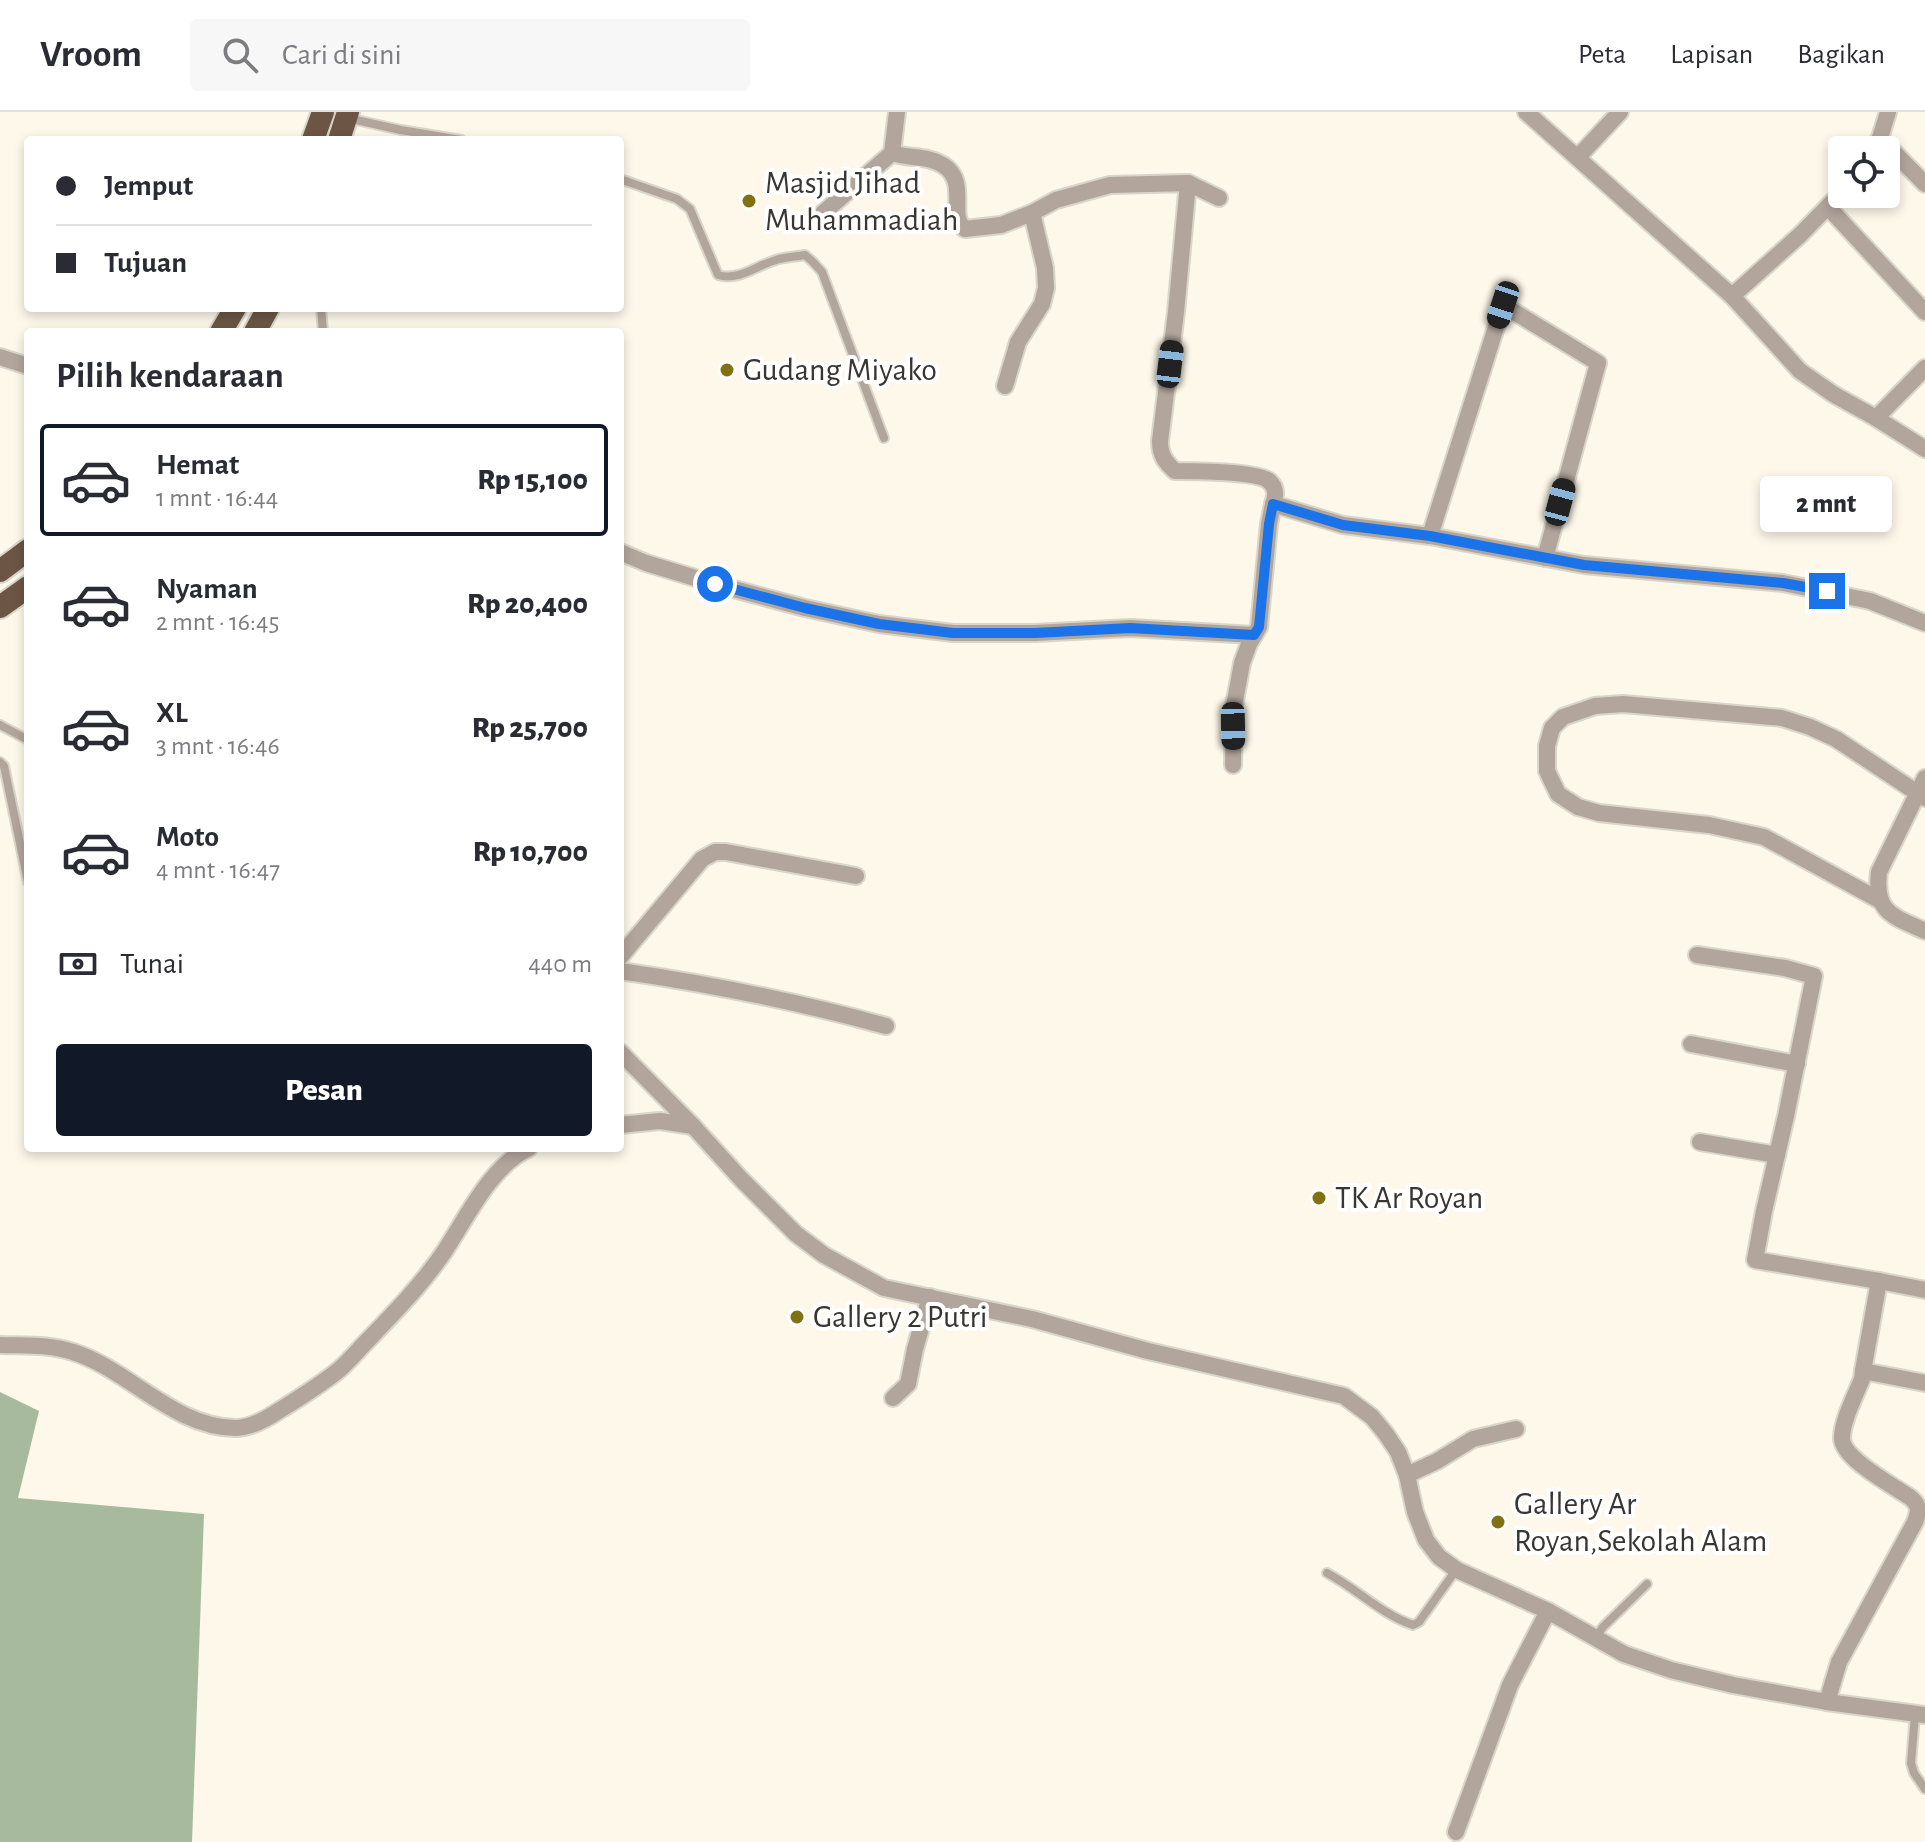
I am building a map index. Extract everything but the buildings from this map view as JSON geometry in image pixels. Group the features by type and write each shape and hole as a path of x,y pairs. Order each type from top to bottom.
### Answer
{"highway":[{"path":"314,136 323,112"},
{"path":"340,136 347,115"},
{"path":"0,571 24,553"},
{"path":"0,607 24,590"}],"street":[{"path":"823,213 892,153 897,112"},
{"path":"1526,112 1732,296 1800,371 1925,449"},
{"path":"1578,157 1620,112"},
{"path":"1879,136 1888,112"},
{"path":"892,153 933,161 952,174 957,185 957,217 962,228 1001,225 1056,200 1110,185 1188,183 1219,198"},
{"path":"1900,164 1925,184"},
{"path":"1188,183 1160,451 1165,462 1175,471 1256,475 1269,481 1276,493 1269,524 1259,627 1242,663 1234,706 1233,765"},
{"path":"1732,296 1828,207"},
{"path":"1829,208 1925,312"},
{"path":"1005,386 1018,342 1042,304 1046,288 1045,268 1032,213"},
{"path":"1430,536 1503,305 1598,363 1545,558"},
{"path":"0,357 24,365"},
{"path":"1876,418 1925,368"},
{"path":"1273,504 1343,525 1430,536 1584,565 1783,583 1870,601 1925,623"},
{"path":"624,554 745,592 894,626 953,633 1130,628 1254,635"},
{"path":"1921,796 1836,739 1782,718 1623,704 1595,706 1563,717 1552,728 1547,746 1547,771 1558,794 1578,807 1599,813 1709,825 1764,837 1879,900 1887,911 1925,931"},
{"path":"1879,900 1879,872 1921,796 1925,778"},
{"path":"624,952 702,859 715,852 856,876"},
{"path":"1697,955 1785,968 1814,976 1755,1260 1925,1290"},
{"path":"624,972 738,991 886,1026"},
{"path":"1691,1044 1797,1064"},
{"path":"624,1056 796,1234 824,1255 884,1288 1032,1319 1148,1351 1344,1396 1372,1417 1398,1452 1426,1540 1439,1557 1457,1570 1548,1611 1624,1654 1671,1670 1827,1702 1920,1715"},
{"path":"624,1125 660,1121 693,1126"},
{"path":"1700,1142 1777,1155"},
{"path":"0,1345 73,1352 180,1413 215,1428 241,1429 267,1418 315,1389 342,1367 393,1315 441,1257 475,1203 504,1165 520,1152"},
{"path":"1827,1702 1839,1662 1915,1522 1919,1509 1911,1498 1859,1462 1843,1446 1843,1429 1862,1379 1879,1281"},
{"path":"893,1398 908,1384 930,1297"},
{"path":"1863,1371 1925,1383"},
{"path":"1407,1475 1473,1439 1516,1429"},
{"path":"1456,1832 1510,1685 1548,1611"}],"lane":[{"path":"347,115 443,136"},
{"path":"624,180 677,199 690,209 718,275 727,278 774,260 805,255 813,262 822,272 884,438"},
{"path":"0,725 24,738"},
{"path":"0,762 4,766 24,863"},
{"path":"1327,1573 1380,1610 1413,1625 1419,1622 1457,1570"},
{"path":"1596,1637 1647,1584"},
{"path":"1920,1715 1911,1763 1925,1789"}],"green space":[{"path":"0,1392 39,1411 18,1498 204,1514 192,1842 0,1842"}],"place":[{"name":"Masjid Jihad Muhammadiah","path":"749,201"},
{"name":"Gudang Miyako","path":"727,370"},
{"name":"TK Ar Royan","path":"1319,1198"},
{"name":"Gallery 2 Putri","path":"797,1317"},
{"name":"Gallery Ar Royan,Sekolah Alam","path":"1498,1522"}],"route":[{"path":"715,584 879,624 953,633 1130,628 1254,635 1259,627 1273,504 1343,525 1430,536 1584,565 1783,583 1827,591"}]}
